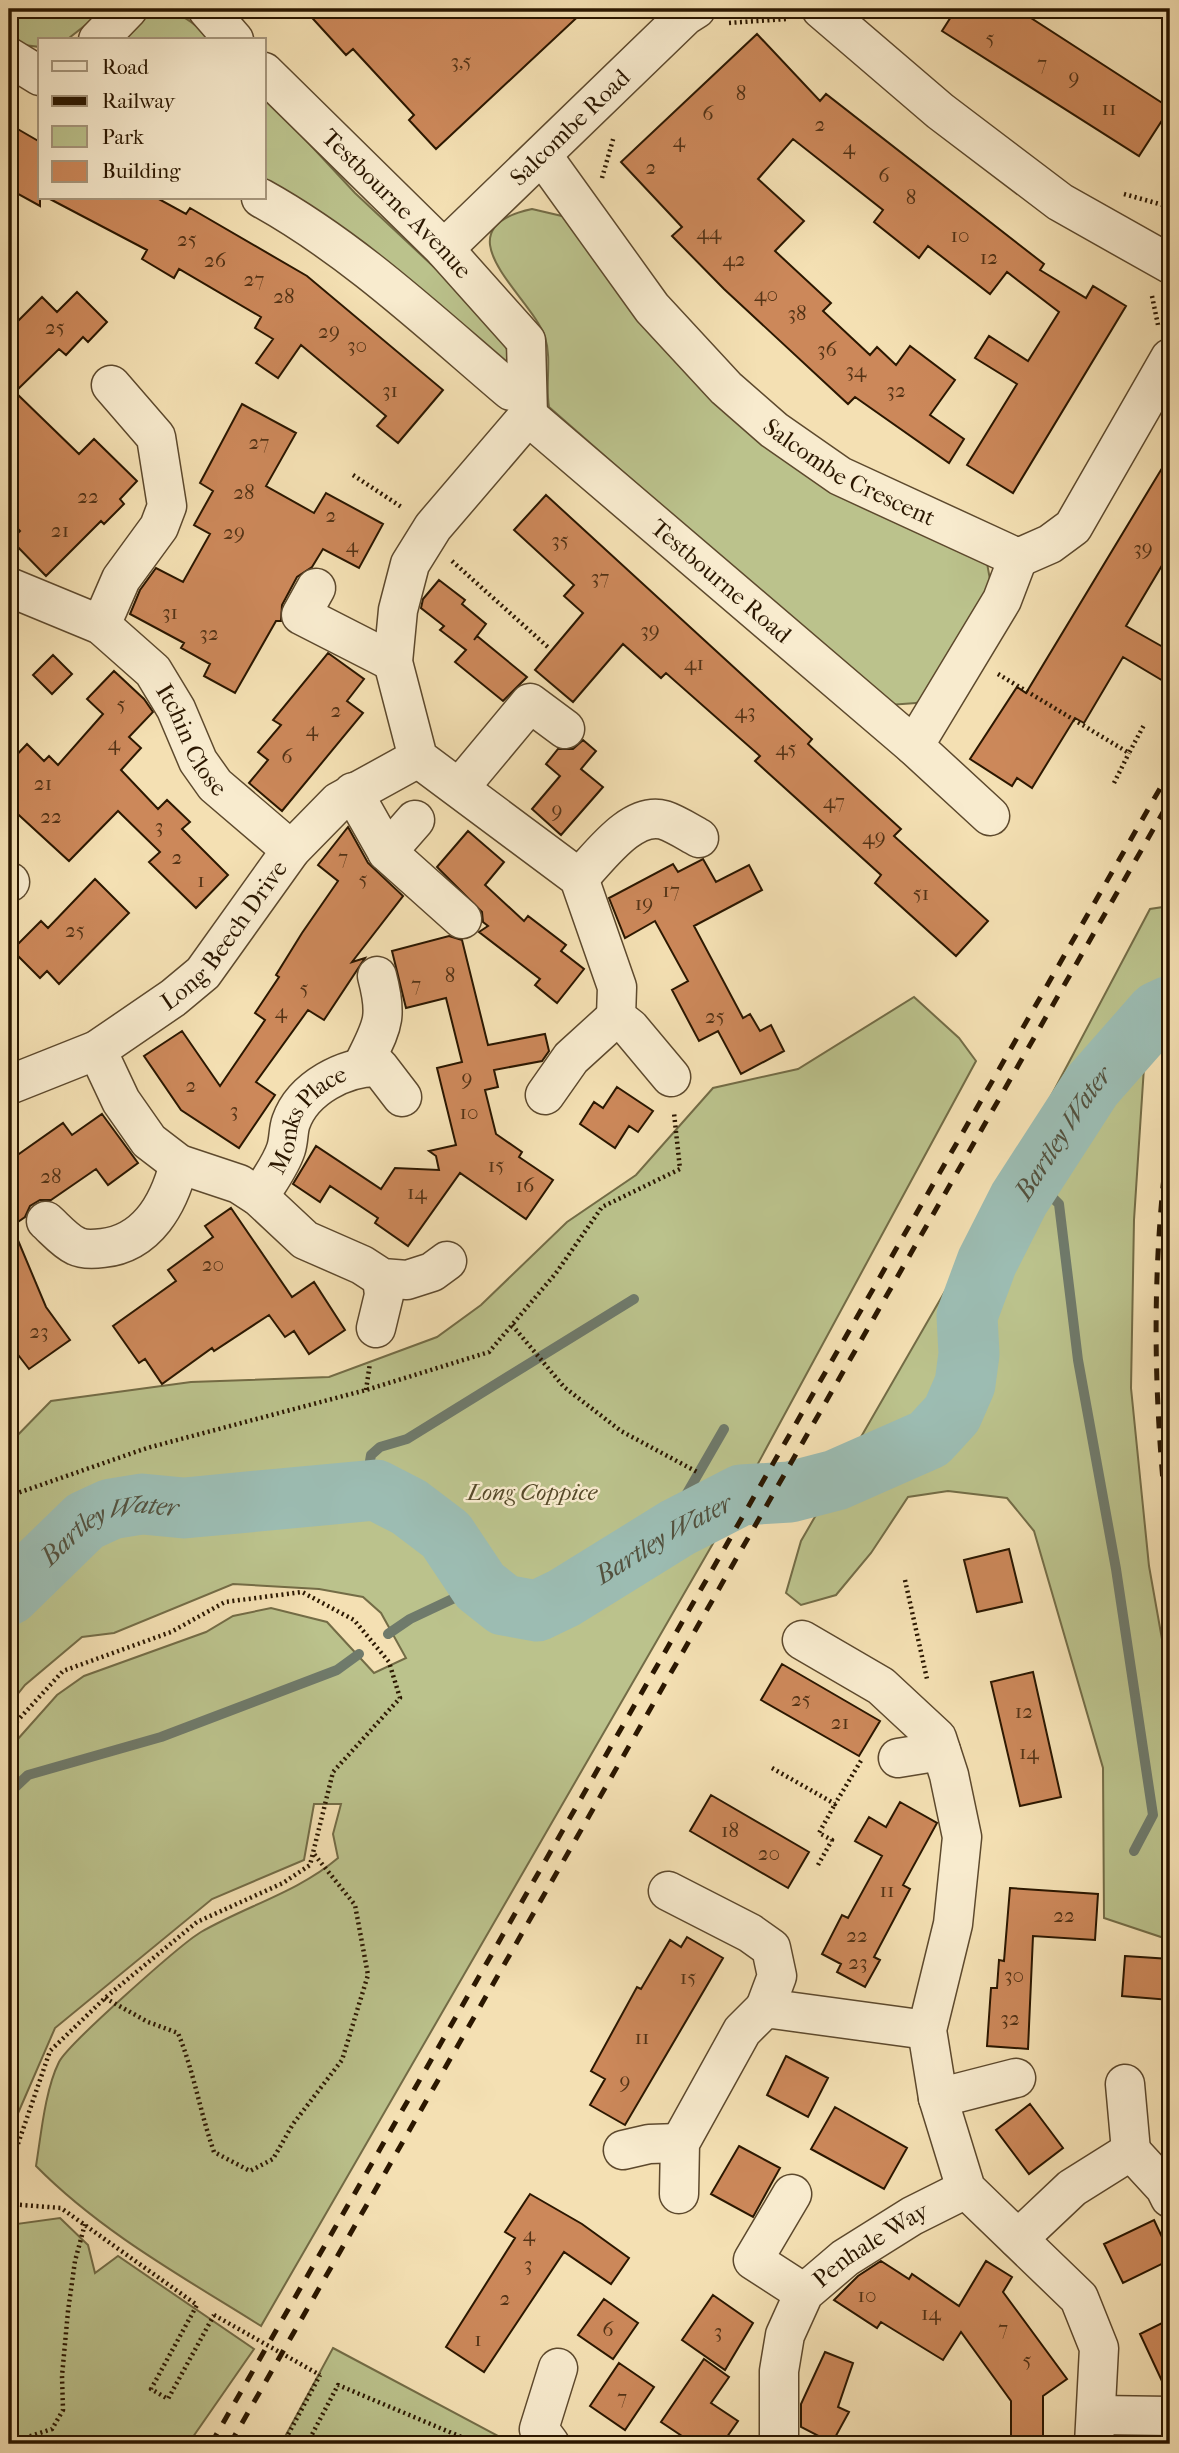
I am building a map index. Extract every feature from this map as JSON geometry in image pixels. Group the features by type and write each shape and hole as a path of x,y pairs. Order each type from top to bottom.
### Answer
{"street":[{"path":"101,38 128,9"},
{"path":"206,9 232,38"},
{"path":"807,14 1159,275"},
{"name":"Salcombe Road","path":"444,249 542,155 695,16"},
{"path":"9,57 38,75"},
{"name":"Testbourne Avenue","path":"266,74 444,249 526,341 519,404"},
{"name":"Salcombe Crescent","path":"542,155 652,308 726,388 774,429 840,476 1018,558"},
{"name":"Testbourne Road","path":"264,200 320,233 349,256 914,746 990,816"},
{"path":"914,746 1002,600 1018,558 1050,544 1073,527 1163,345"},
{"path":"101,625 121,579 159,527 167,506 156,437 110,385"},
{"path":"519,404 410,564 398,610 393,662 418,758 579,878 617,987 615,1017 571,1058 545,1095"},
{"name":"Itchin Close","path":"9,587 101,625 153,671 176,709 198,761 215,785 291,850"},
{"path":"316,588 302,615 393,662"},
{"path":"460,787 530,702 565,729"},
{"name":"Long Beech Drive","path":"9,1085 97,1050 173,998 203,973 291,850 338,802 418,758"},
{"path":"353,792 387,852 462,919"},
{"path":"579,878 628,828 651,819 664,820 699,838"},
{"path":"387,852 415,820"},
{"path":"362,1067 382,1024 385,1007 377,976"},
{"path":"615,1017 630,1028 671,1077"},
{"name":"Monks Place","path":"97,1050 121,1101 149,1140 179,1164 239,1184 259,1197 305,1240 362,1265 382,1278"},
{"name":"Monks Place","path":"259,1197 286,1150 292,1121 305,1100 325,1082 362,1067 379,1067 402,1097"},
{"path":"46,1221 76,1246 93,1250 133,1240 150,1225 172,1191 179,1164"},
{"path":"376,1328 384,1295 382,1278 407,1280 432,1272 447,1261"},
{"path":"802,1640 881,1686 903,1703 937,1738 941,1751 962,1837 953,1924 927,2030 938,2098 966,2189 1079,2298 1099,2348 1096,2429 1170,2416"},
{"path":"898,1758 941,1751"},
{"path":"668,1891 750,1933 771,1948 777,1976 765,2008 742,2031 680,2143 679,2194"},
{"path":"765,2008 927,2030"},
{"path":"938,2098 1016,2078"},
{"path":"1125,2084 1131,2151 1168,2193"},
{"path":"623,2150 649,2144 680,2143"},
{"path":"1018,2238 1072,2188 1131,2151"},
{"name":"Penhale Way","path":"779,2444 779,2371 785,2335 804,2293 845,2258 912,2216 966,2189"},
{"path":"792,2194 753,2260 804,2293"},
{"path":"550,2444 539,2429 558,2368"}],"path":[{"path":"695,16 732,20 807,14"},
{"path":"599,190 616,129"},
{"path":"1159,275 1159,321 1163,345"},
{"path":"353,475 430,532 550,649"},
{"path":"968,657 1129,753"},
{"path":"1114,783 1144,725"},
{"path":"512,1325 564,1387 621,1431 699,1473"},
{"path":"905,1580 930,1692"},
{"path":"9,1730 63,1671 171,1632 225,1602 302,1592 354,1620 388,1662 400,1698 333,1772 310,1866 283,1884 197,1922 105,1998 50,2051 9,2170"},
{"path":"818,1865 832,1840 819,1833 867,1750 898,1758"},
{"path":"772,1768 835,1804"},
{"path":"105,1998 148,2022 178,2033 192,2067 202,2116 214,2152 250,2171 273,2159 293,2124 342,2060 368,1975 355,1906 313,1854"},
{"path":"9,2204 61,2207 197,2305 151,2389 168,2399 214,2315 320,2375 283,2444"},
{"path":"9,2443 52,2429 63,2410 62,2376 68,2311 75,2262 85,2224"},
{"path":"307,2444 338,2385 478,2444"}],"green space":[{"path":"9,9 106,9 69,38 38,38 38,47 24,45 9,36"},
{"path":"154,10 172,12 193,23 210,38 113,38 143,13"},
{"path":"266,97 355,193 499,328 514,369 266,186"},
{"path":"532,209 566,217 646,324 987,563 991,585 925,698 916,703 889,705 549,407 545,337 498,265 490,248 492,232 504,219"},
{"path":"1170,906 1170,953 1144,1067 1134,1220 1131,1388 1149,1566 1170,1684 1170,1940 1104,1918 1103,1768 1034,1531 1007,1498 948,1491 908,1497 871,1553 836,1595 801,1605 786,1593 801,1541 978,1234 1150,909"},
{"name":"Long Coppice","path":"914,997 959,1038 976,1061 741,1495 261,2326 115,2233 61,2190 36,2166 50,2086 59,2062 67,2052 126,1995 201,1932 306,1880 338,1858 333,1834 341,1804 314,1804 304,1860 212,1899 55,2028 9,2134 9,1749 57,1695 84,1676 206,1632 233,1616 271,1608 327,1622 374,1673 406,1658 381,1613 363,1597 319,1589 233,1584 114,1633 82,1637 25,1685 9,1705 9,1444 51,1401 191,1382 329,1377 437,1337 481,1305 567,1222 636,1175 713,1088 798,1069"},
{"path":"60,2218 88,2245 95,2273 118,2256 254,2349 188,2444 9,2444 9,2225"},
{"path":"333,2348 513,2444 281,2444"}],"building":[{"path":"304,9 586,9 436,149 409,120 414,115 353,49 346,55"},
{"path":"956,9 1017,9 1170,108 1139,156 942,31"},
{"path":"757,34 820,101 826,94 1044,264 1040,270 1086,298 1093,286 1126,306 1013,493 967,465 1017,384 975,358 989,336 1028,361 1059,312 1007,272 990,294 928,246 919,258 874,222 883,210 793,139 758,179 804,221 775,251 831,303 823,311 870,355 877,347 896,365 910,346 955,380 930,415 964,439 949,463 855,397 848,404 724,289 672,236 682,227 621,162"},
{"path":"9,124 38,141 40,206 9,189"},
{"path":"52,200 161,200 186,214 190,208 307,276 443,390 398,443 377,426 386,416 301,345 278,378 256,363 273,339 255,328 261,317 179,269 174,278 142,259 147,250"},
{"path":"77,292 107,322 88,342 83,337 66,355 59,349 15,392 79,454 94,439 137,481 120,499 124,504 104,524 101,521 46,576 11,540 20,531 9,520 9,330 42,297 57,312"},
{"path":"242,404 296,433 266,486 314,513 326,493 383,524 359,568 323,549 312,567 297,577 282,605 281,621 276,621 235,693 204,676 210,664 181,648 184,643 130,614 140,590 156,568 183,582 210,534 194,525 213,491 200,483"},
{"path":"1170,455 1170,552 1126,626 1170,651 1170,685 1123,657 1084,723 1075,718 1032,788 1017,778 1012,786 970,759 1017,687 1026,693"},
{"path":"546,495 812,739 808,744 901,829 894,836 988,921 956,956 875,883 881,875 755,761 760,756 666,673 661,678 623,644 573,702 535,670 583,613 564,596 574,585 514,530"},
{"path":"439,580 465,600 462,604 486,624 477,636 527,677 503,701 455,662 466,650 440,630 444,626 421,608 423,599"},
{"path":"328,653 364,679 347,701 363,713 282,811 249,783 268,760 258,752 281,725 273,720"},
{"path":"53,655 72,674 52,694 33,675"},
{"path":"114,671 144,699 153,712 129,737 141,748 121,770 158,809 167,800 190,822 182,829 228,875 196,908 149,862 160,852 118,811 69,861 9,806 9,763 27,744 44,761 49,756 58,765 103,714 87,699"},
{"path":"583,740 596,751 581,769 603,787 561,835 532,809 560,776 546,764 558,749 573,749"},
{"path":"348,827 368,863 403,896 352,962 365,958 324,1020 308,1010 256,1082 275,1095 239,1148 181,1110 144,1056 182,1031 220,1086 265,1020 255,1013 279,977 276,975 338,881 318,865"},
{"path":"468,831 504,862 485,885 524,921 528,916 566,945 561,951 584,969 557,1003 535,985 540,979 479,932 488,926 483,922 482,912 437,867"},
{"path":"703,859 716,882 749,865 762,890 694,926 743,1018 750,1014 760,1031 771,1025 784,1051 741,1074 718,1031 699,1041 672,990 688,981 655,921 625,938 609,898 673,864 678,872"},
{"path":"95,879 129,913 59,984 47,971 40,978 12,950 41,921 48,928"},
{"path":"449,936 462,940 488,1045 545,1034 549,1051 542,1061 494,1070 498,1087 485,1090 496,1134 522,1152 519,1157 553,1180 526,1219 460,1173 408,1246 375,1223 378,1218 330,1186 320,1202 293,1184 316,1146 381,1189 395,1168 439,1170 436,1156 429,1151 456,1145 437,1068 462,1062 446,998 406,1008 392,951"},
{"path":"617,1087 653,1111 638,1132 629,1126 615,1148 580,1124 594,1102 603,1108"},
{"path":"102,1114 138,1163 108,1185 96,1169 51,1200 40,1200 30,1206 25,1217 12,1226 46,1307 70,1340 29,1369 9,1343 9,1161 63,1123 72,1135"},
{"path":"231,1208 292,1297 314,1282 345,1330 309,1354 294,1331 285,1337 269,1315 214,1351 212,1348 162,1384 145,1359 139,1363 113,1326 176,1281 168,1270 213,1237 205,1226"},
{"path":"1009,1549 1022,1602 977,1612 964,1560"},
{"path":"782,1664 880,1721 859,1756 761,1700"},
{"path":"1033,1672 1061,1797 1020,1806 991,1682"},
{"path":"711,1795 809,1852 788,1888 690,1831"},
{"path":"900,1802 937,1823 903,1885 910,1889 874,1957 880,1960 865,1987 837,1972 841,1964 822,1954 842,1915 848,1918 882,1856 855,1841 869,1817 886,1827"},
{"path":"1010,1888 1098,1894 1095,1940 1033,1936 1028,2049 987,2046 991,1988 997,1988 999,1960 1004,1961"},
{"path":"687,1937 723,1958 625,2125 590,2105 605,2079 591,2071 637,1987 641,1989 670,1940 681,1947"},
{"path":"1125,1956 1170,1959 1170,2000 1122,1996"},
{"path":"786,2056 828,2078 808,2117 767,2095"},
{"path":"1030,2104 1063,2148 1029,2174 996,2130"},
{"path":"835,2107 907,2148 884,2189 811,2149"},
{"path":"739,2146 780,2168 753,2217 711,2194"},
{"path":"530,2194 582,2224 629,2258 611,2284 564,2252 484,2372 446,2347 515,2238 505,2232"},
{"path":"1154,2220 1170,2254 1170,2260 1123,2283 1104,2244"},
{"path":"881,2261 909,2279 912,2274 959,2306 986,2261 1012,2277 1003,2292 1067,2379 1043,2396 1043,2444 1011,2444 1011,2401 961,2332 943,2360 881,2322 877,2328 834,2300 858,2276"},
{"path":"713,2295 753,2323 725,2370 682,2340"},
{"path":"604,2299 638,2323 613,2359 578,2335"},
{"path":"1170,2319 1170,2394 1168,2394 1140,2334"},
{"path":"825,2352 853,2363 838,2407 849,2412 832,2443 801,2427 801,2404"},
{"path":"704,2359 729,2377 711,2403 738,2421 722,2444 694,2444 661,2422"},
{"path":"619,2363 654,2387 625,2430 590,2406"}],"waterway":[{"name":"Bartley Water","path":"9,1595 85,1521 111,1509 142,1504 184,1508 376,1490 409,1507 446,1535 480,1586 504,1605 537,1611 564,1598 677,1528 741,1495 790,1492 836,1480 929,1439 952,1414 965,1384 969,1354 967,1316 987,1262 1019,1199 1092,1086 1157,1012 1170,1006"},
{"path":"1033,1178 1059,1204 1078,1360 1116,1569 1153,1815 1134,1851"},
{"path":"365,1491 371,1455 380,1447 407,1439 634,1299"},
{"path":"692,1521 686,1495 724,1429"},
{"path":"388,1634 410,1619 480,1586"},
{"path":"9,1793 28,1775 161,1737 337,1670 359,1654"}],"railway":[{"path":"211,2444 1170,771"},
{"path":"230,2444 1170,800"},
{"path":"1170,1129 1159,1233 1156,1338 1160,1443 1170,1547"}]}
